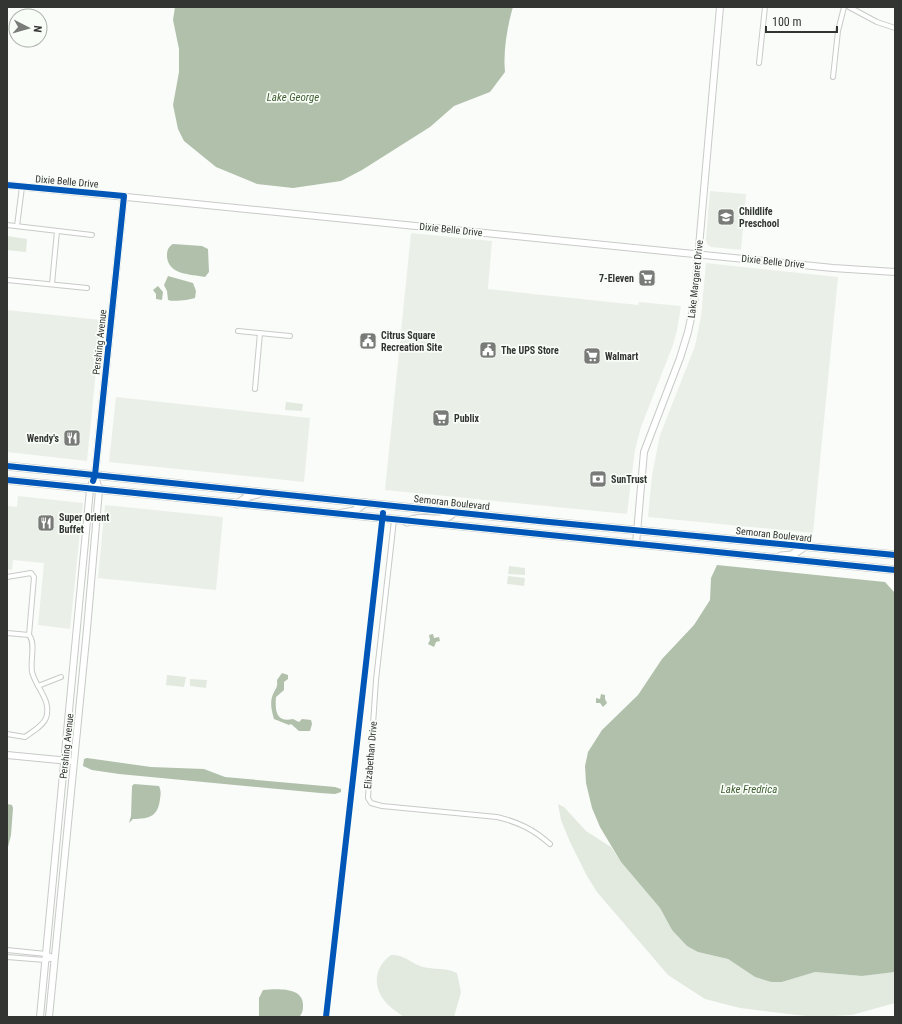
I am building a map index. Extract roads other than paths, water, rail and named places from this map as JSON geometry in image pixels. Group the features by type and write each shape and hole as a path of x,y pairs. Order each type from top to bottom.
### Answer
{"main road":[{"name":"Semoran Boulevard","path":"7,466 895,556"},
{"path":"7,480 336,515 895,570"},
{"path":"237,504 249,496 266,493"},
{"path":"336,515 354,511 365,503"},
{"path":"407,522 415,517 442,520 449,518 454,512"},
{"path":"764,558 792,555 799,552 804,547"}],"street":[{"name":"Lake Margaret Drive","path":"636,544 644,452 690,328 694,304 720,7"},
{"path":"758,63 765,7"},
{"path":"833,77 838,31 844,7"},
{"path":"849,7 877,22 895,28"},
{"name":"Dixie Belle Drive","path":"7,185 895,272"},
{"path":"17,226 22,186"},
{"name":"Pershing Avenue","path":"49,1017 99,490 96,475 124,196"},
{"path":"7,225 92,234"},
{"path":"52,284 57,231"},
{"path":"7,280 87,288"},
{"path":"238,330 290,336"},
{"path":"255,389 260,333"},
{"name":"Pershing Avenue","path":"40,1017 90,489 96,475"},
{"name":"Elizabethan Drive","path":"394,520 376,680 367,794 368,798 371,803 382,806 490,817 515,822 539,834 550,844"},
{"path":"7,578 31,573 34,578 29,635 32,641 32,671 46,700 46,718 43,723 25,737 7,734"},
{"path":"7,633 29,635"},
{"path":"38,686 61,676"},
{"path":"66,749 75,751"},
{"path":"7,755 74,762"},
{"path":"7,950 55,958"},
{"path":"7,957 46,957"}],"water":[{"name":"Lake George","path":"175,7 513,7 506,40 505,72 490,92 454,106 430,127 362,170 341,181 293,188 257,184 216,167 184,141 178,129 173,105 179,72 179,49 173,20"},
{"path":"173,244 202,246 208,249 209,272 205,277 181,273 172,267 169,263 167,255 169,248"},
{"path":"168,276 193,283 196,291 195,298 173,301 168,300 167,291 164,285"},
{"path":"158,286 163,292 162,300 156,299 156,294 153,290"},
{"name":"Lake Fredrica","path":"717,565 885,582 895,593 895,972 862,976 815,972 782,982 771,982 755,977 728,959 698,952 687,946 672,930 660,908 621,862 600,827 592,808 586,783 585,766 588,752 602,730 638,695 662,659 694,625 710,600 711,578"},
{"path":"433,634 434,638 439,637 440,641 436,642 434,647 428,644 430,640 429,635"},
{"path":"282,673 288,675 288,679 284,682 284,690 276,697 276,711 283,719 293,719 299,722 302,719 311,720 312,724 310,731 299,731 291,724 289,725 274,719 271,700 277,687 277,680"},
{"path":"601,694 605,695 607,703 603,707 600,703 596,703 596,698 600,699"},
{"path":"87,758 151,767 204,769 225,777 335,787 341,789 341,792 335,794 320,793 119,774 92,770 83,766 84,759"},
{"path":"134,784 159,786 159,805 155,813 152,815 144,818 133,819 129,823 131,816 132,786"},
{"path":"7,804 12,805 13,808 11,835 7,851"},
{"path":"263,990 288,990 298,994 302,998 303,1004 301,1015 259,1017 259,998"}],"place":[{"name":"Childlife Preschool","path":"726,217"},
{"name":"7-Eleven","path":"647,278"},
{"name":"Citrus Square Recreation Site","path":"368,341"},
{"name":"The UPS Store","path":"488,350"},
{"name":"Walmart","path":"592,356"},
{"name":"Publix","path":"441,418"},
{"name":"Wendy's","path":"72,438"},
{"name":"SunTrust","path":"598,479"},
{"name":"Super Orient Buffet","path":"46,523"}]}
